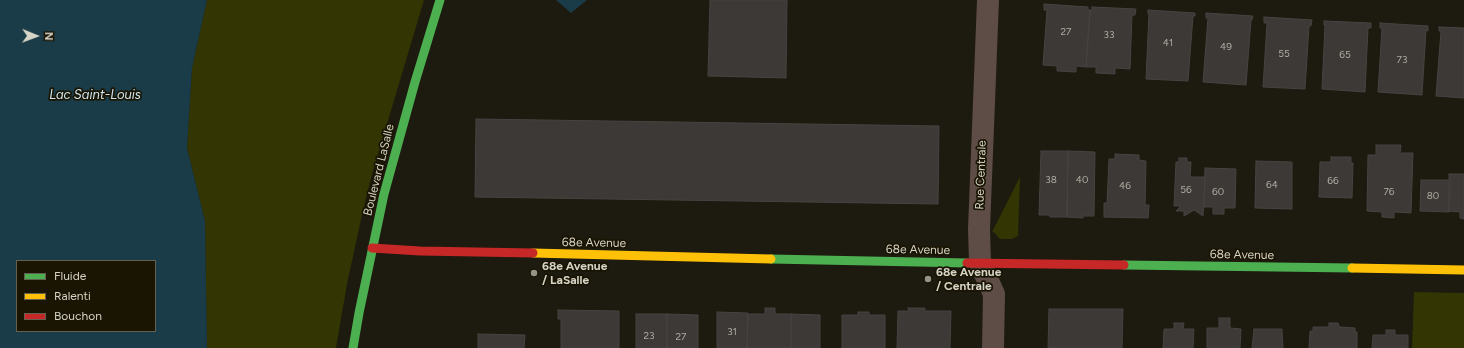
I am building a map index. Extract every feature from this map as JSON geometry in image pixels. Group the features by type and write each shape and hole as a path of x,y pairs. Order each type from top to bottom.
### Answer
{"street":[{"name":"Boulevard LaSalle","path":"353,348 384,194 414,82 440,0"},
{"name":"Rue Centrale","path":"988,0 979,229 980,263 994,294 993,348"},
{"name":"68e Avenue","path":"372,248 420,251 980,263 1464,270"}],"shaded area":[{"path":"207,0 424,0 372,174 347,284 336,348 207,348 205,221 187,148 192,68"},
{"path":"1020,177 1018,236 1012,239 1000,239 995,233 992,232"},
{"path":"1414,292 1464,293 1464,348 1412,348"}],"water":[{"name":"Lac Saint-Louis","path":"0,0 207,0 192,68 187,148 205,221 207,348 0,348"},
{"path":"556,0 587,0 571,13"}],"building":[{"path":"710,0 787,0 786,78 708,76"},
{"path":"1044,4 1088,7 1088,10 1090,10 1086,67 1076,66 1076,72 1057,71 1057,66 1043,65 1047,10 1044,10"},
{"path":"1092,7 1136,9 1135,15 1132,15 1130,69 1115,68 1115,74 1096,73 1096,67 1086,67 1090,10 1092,10"},
{"path":"1148,10 1195,13 1195,16 1193,16 1188,81 1146,79"},
{"path":"1206,13 1253,16 1251,20 1246,85 1203,82 1208,18 1206,18"},
{"path":"1264,17 1312,20 1311,26 1309,26 1305,89 1263,87 1267,23 1264,23"},
{"path":"1324,21 1371,23 1371,28 1368,28 1365,92 1322,89"},
{"path":"1380,23 1428,26 1428,31 1426,30 1422,95 1378,92 1382,28 1380,28"},
{"path":"1439,27 1464,28 1464,98 1436,96 1441,31 1439,31"},
{"path":"476,119 939,126 938,204 475,197"},
{"path":"1376,145 1401,145 1400,153 1413,153 1411,213 1394,212 1394,218 1382,217 1382,212 1367,211 1368,155 1376,155"},
{"path":"1041,151 1068,151 1067,217 1050,217 1050,215 1039,215"},
{"path":"1068,151 1095,152 1094,216 1083,216 1083,218 1067,217"},
{"path":"1115,154 1139,155 1139,160 1146,161 1145,205 1149,205 1148,218 1104,217 1104,203 1107,203 1109,159 1115,159"},
{"path":"1331,157 1351,157 1351,163 1353,163 1352,198 1319,197 1320,162 1331,162"},
{"path":"1179,158 1187,158 1187,162 1191,162 1190,177 1205,177 1203,216 1194,210 1184,216 1184,211 1176,211 1181,206 1174,206 1176,162 1179,162"},
{"path":"1256,161 1292,162 1292,209 1255,208"},
{"path":"1205,168 1236,169 1235,208 1224,208 1224,214 1213,214 1213,207 1204,207"},
{"path":"1449,174 1464,174 1464,219 1460,218 1460,212 1449,211"},
{"path":"1421,180 1450,180 1449,212 1420,211"},
{"path":"765,308 775,308 775,314 791,314 791,348 747,348 748,314 765,314"},
{"path":"908,308 925,308 925,311 951,311 950,348 897,348 898,311 909,311"},
{"path":"1049,309 1123,309 1122,348 1048,348"},
{"path":"558,310 619,311 619,348 561,348 561,319 558,319"},
{"path":"717,312 748,313 747,348 717,348"},
{"path":"858,312 869,312 869,315 885,315 885,348 842,348 842,315 858,315"},
{"path":"636,314 667,314 667,348 636,348"},
{"path":"667,314 698,315 698,348 667,348"},
{"path":"791,314 820,315 820,348 791,348"},
{"path":"1219,318 1230,318 1230,328 1241,329 1240,348 1207,348 1207,328 1219,328"},
{"path":"1174,323 1184,323 1183,329 1194,329 1193,348 1163,348 1164,329 1174,329"},
{"path":"1329,323 1338,323 1340,327 1355,328 1355,332 1357,332 1357,348 1309,348 1310,331 1313,331 1313,327 1327,327 1329,326"},
{"path":"1254,329 1282,329 1283,348 1252,348"},
{"path":"1386,330 1395,330 1395,335 1408,335 1408,348 1372,348 1373,335 1386,335"},
{"path":"478,334 525,335 524,348 478,348"}],"traffic: fast":[{"path":"353,348 384,194 415,82 440,0"},
{"path":"771,259 967,263"},
{"path":"1124,265 1352,268"}],"traffic: slow":[{"path":"533,253 771,259"},
{"path":"1352,268 1464,270"}],"traffic: jam":[{"path":"372,248 420,251 533,253"},
{"path":"967,263 1124,265"}],"place":[{"name":"68e Avenue / LaSalle","path":"534,273"},
{"name":"68e Avenue / Centrale","path":"928,279"}]}
